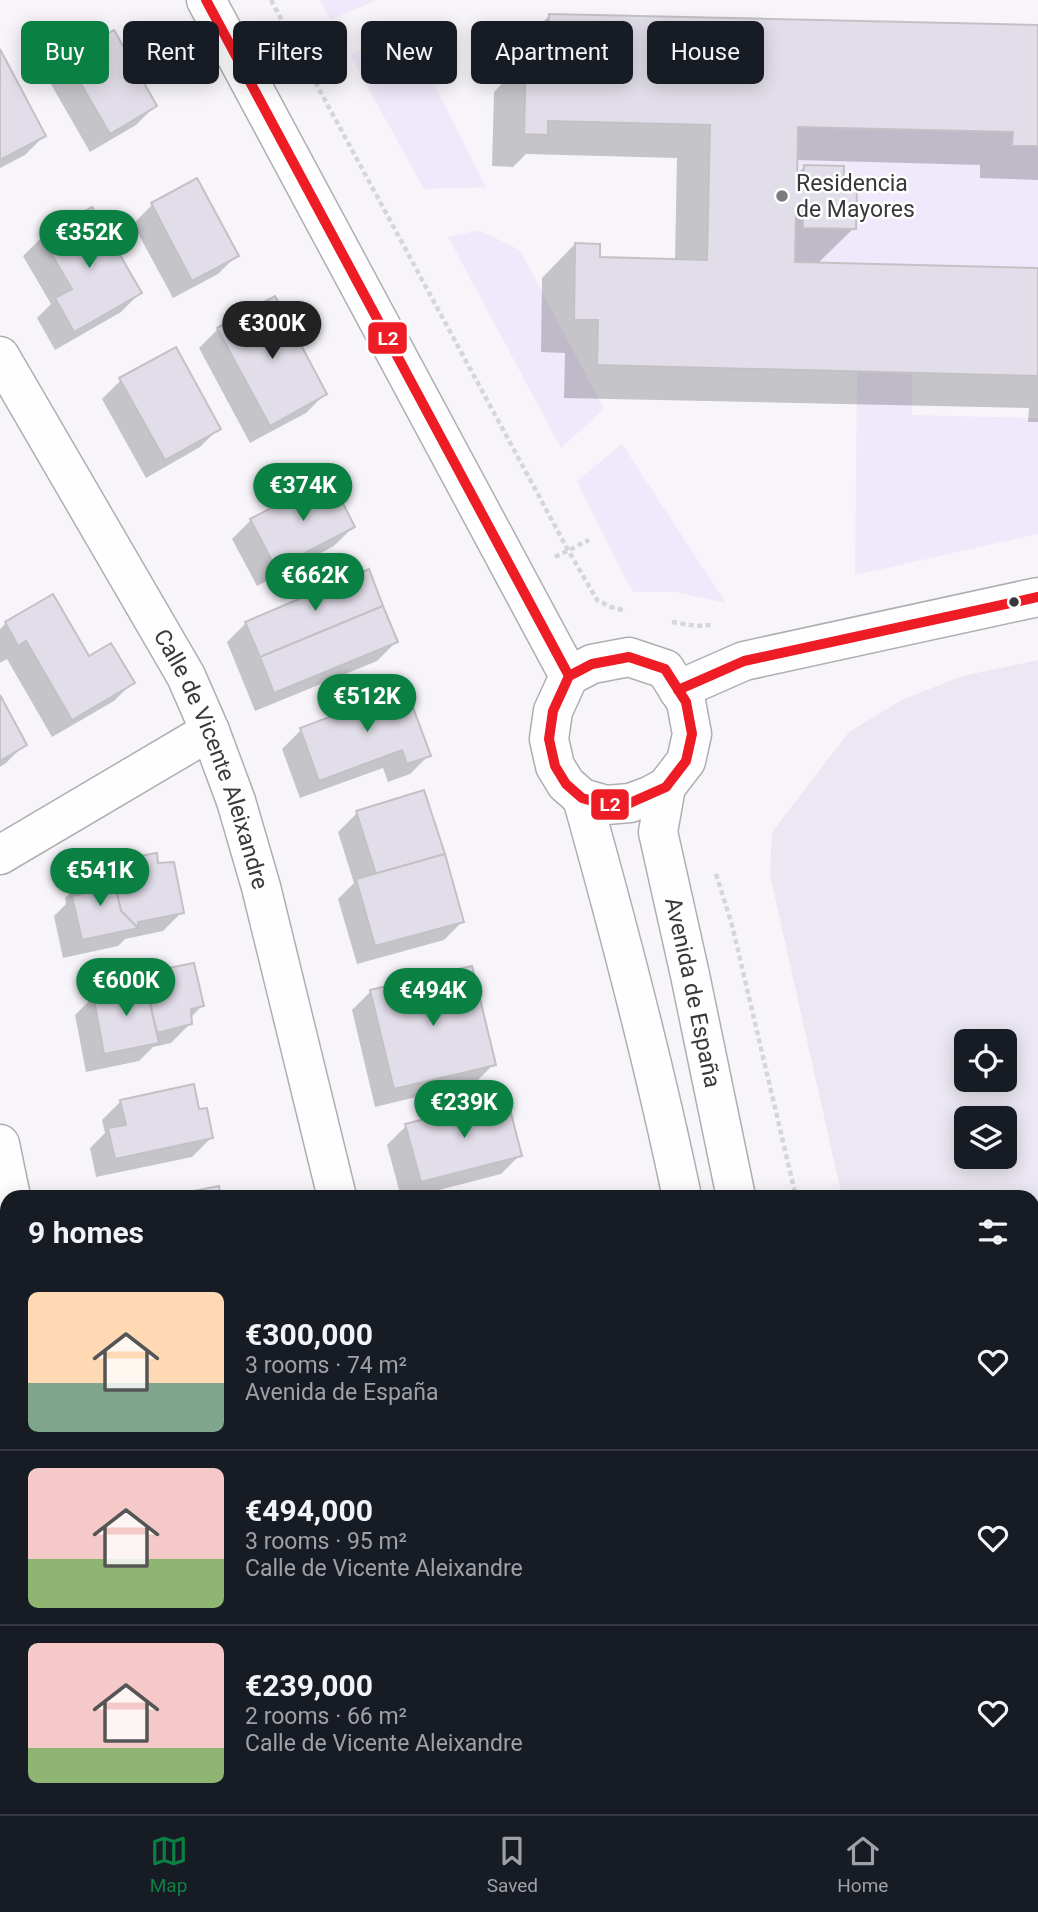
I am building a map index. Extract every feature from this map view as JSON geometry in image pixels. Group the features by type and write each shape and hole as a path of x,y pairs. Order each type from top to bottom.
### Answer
{"street":[{"path":"206,0 569,676"},
{"name":"Calle de Vicente Aleixandre","path":"0,356 186,676 210,731 236,801 261,887 335,1190"},
{"path":"678,690 744,661 1038,597"},
{"path":"629,657 665,669 678,690 686,702 692,734 686,761 666,787 630,803 606,805 582,798 566,784 555,766 549,739 553,710 569,676 593,664 629,657"},
{"path":"0,855 210,731"},
{"name":"Avenida de España","path":"666,787 658,832 735,1190"},
{"path":"582,798 659,1088 681,1190"},
{"path":"0,1144 10,1190"}],"path":[{"path":"271,0 591,590 597,600 631,612"},
{"path":"716,873 732,925 794,1190"}],"shaded area":[{"path":"320,0 376,0 331,20"},
{"path":"361,51 361,75 350,55"},
{"path":"366,84 434,84 486,187 424,189"},
{"path":"798,127 1013,132 1013,146 1038,146 1038,268 795,262 796,207 803,206 803,228 856,186 843,186 843,166 805,165 804,183 797,183"},
{"path":"479,230 520,250 604,409 561,448 448,237"},
{"path":"857,372 912,374 912,415 1038,418 1038,534 855,575"},
{"path":"622,444 726,603 676,592 634,592 628,584 577,481"},
{"path":"1038,660 1038,1190 840,1190 770,875 772,832 849,732 902,700 962,676"}],"building":[{"name":"Residencia de Mayores","path":"549,14 1038,25 1038,146 1012,146 1013,132 798,127 797,183 804,183 804,165 844,166 843,186 857,186 856,229 803,228 803,206 796,207 795,262 1038,268 1038,376 597,365 598,320 574,320 575,243 600,244 600,257 707,260 710,125 548,121 548,135 524,134 525,84 633,84 633,21 549,21"},
{"path":"114,30 123,46 123,84 145,84 157,106 110,134 81,84 109,84 109,33"},
{"path":"0,49 46,136 0,160"},
{"path":"197,178 239,256 192,281 151,203"},
{"path":"92,207 142,293 74,332 55,298 72,289 41,236"},
{"path":"275,296 327,394 270,426 217,328"},
{"path":"176,347 221,429 165,460 119,378"},
{"path":"330,478 355,527 276,568 250,519"},
{"path":"369,569 383,606 260,657 245,622"},
{"path":"53,594 89,656 111,643 135,683 72,720 26,641 18,646 5,622"},
{"path":"383,606 398,642 274,693 260,657"},
{"path":"402,678 431,756 407,764 402,750 319,781 300,728 383,697 380,687"},
{"path":"0,695 27,745 0,761"},
{"path":"424,790 445,854 376,874 356,811"},
{"path":"157,853 158,863 174,862 184,913 138,922 138,928 121,911 112,872 118,870 116,860"},
{"path":"445,854 464,922 375,946 356,879"},
{"path":"112,872 121,911 138,928 82,940 72,896 86,893 83,877"},
{"path":"194,963 204,1006 191,1009 192,1024 157,1033 143,973"},
{"path":"472,966 496,1065 394,1089 370,990"},
{"path":"143,973 159,1043 104,1054 93,994 143,983"},
{"path":"194,1084 199,1109 207,1108 213,1138 115,1159 108,1128 126,1125 120,1100"},
{"path":"507,1098 522,1156 421,1182 405,1124"},
{"path":"219,1186 220,1190 199,1190"}],"transit line":[{"name":"L2","path":"206,0 569,676"},
{"name":"L2","path":"678,690 744,661 1038,597"},
{"name":"L2","path":"629,657 665,669 686,702 692,734 686,761 666,787 630,803 606,805 582,798 566,784 555,766 549,739 553,711 569,676 592,664 629,657"}],"place":[{"name":"Residencia de Mayores","path":"782,196"}]}
